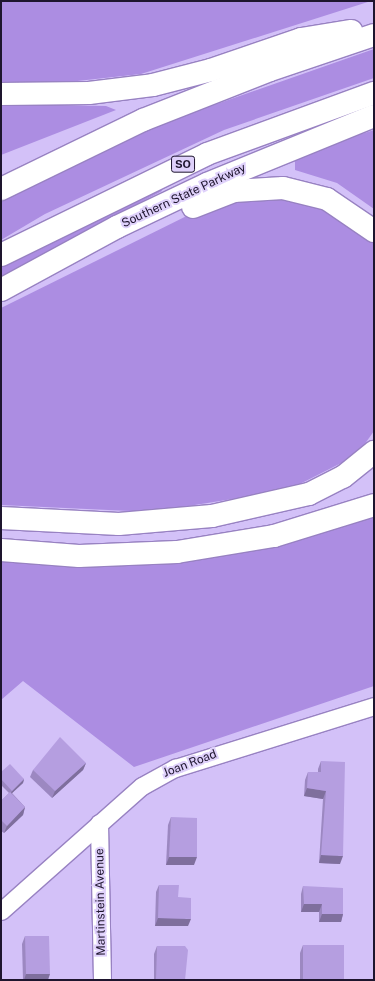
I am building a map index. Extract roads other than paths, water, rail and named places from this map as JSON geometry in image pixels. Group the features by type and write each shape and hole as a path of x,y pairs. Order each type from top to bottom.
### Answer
{"highway":[{"path":"1,94 89,93 153,85 211,70 300,39 374,27"},
{"path":"1,189 143,120 270,70 374,35"},
{"name":"SO","path":"1,254 207,154 374,93"},
{"name":"Southern State Parkway","path":"1,292 181,196 374,116"},
{"path":"1,292 108,249 218,196 253,188 283,188 313,194 344,208 374,231"},
{"path":"1,518 119,524 212,516 309,494 344,476 374,452"},
{"path":"1,550 101,556 184,551 280,535 374,505"}],"street":[{"name":"Joan Road","path":"1,911 142,786 175,768 374,706"},
{"name":"Martinstein Avenue","path":"99,823 102,980"}]}
